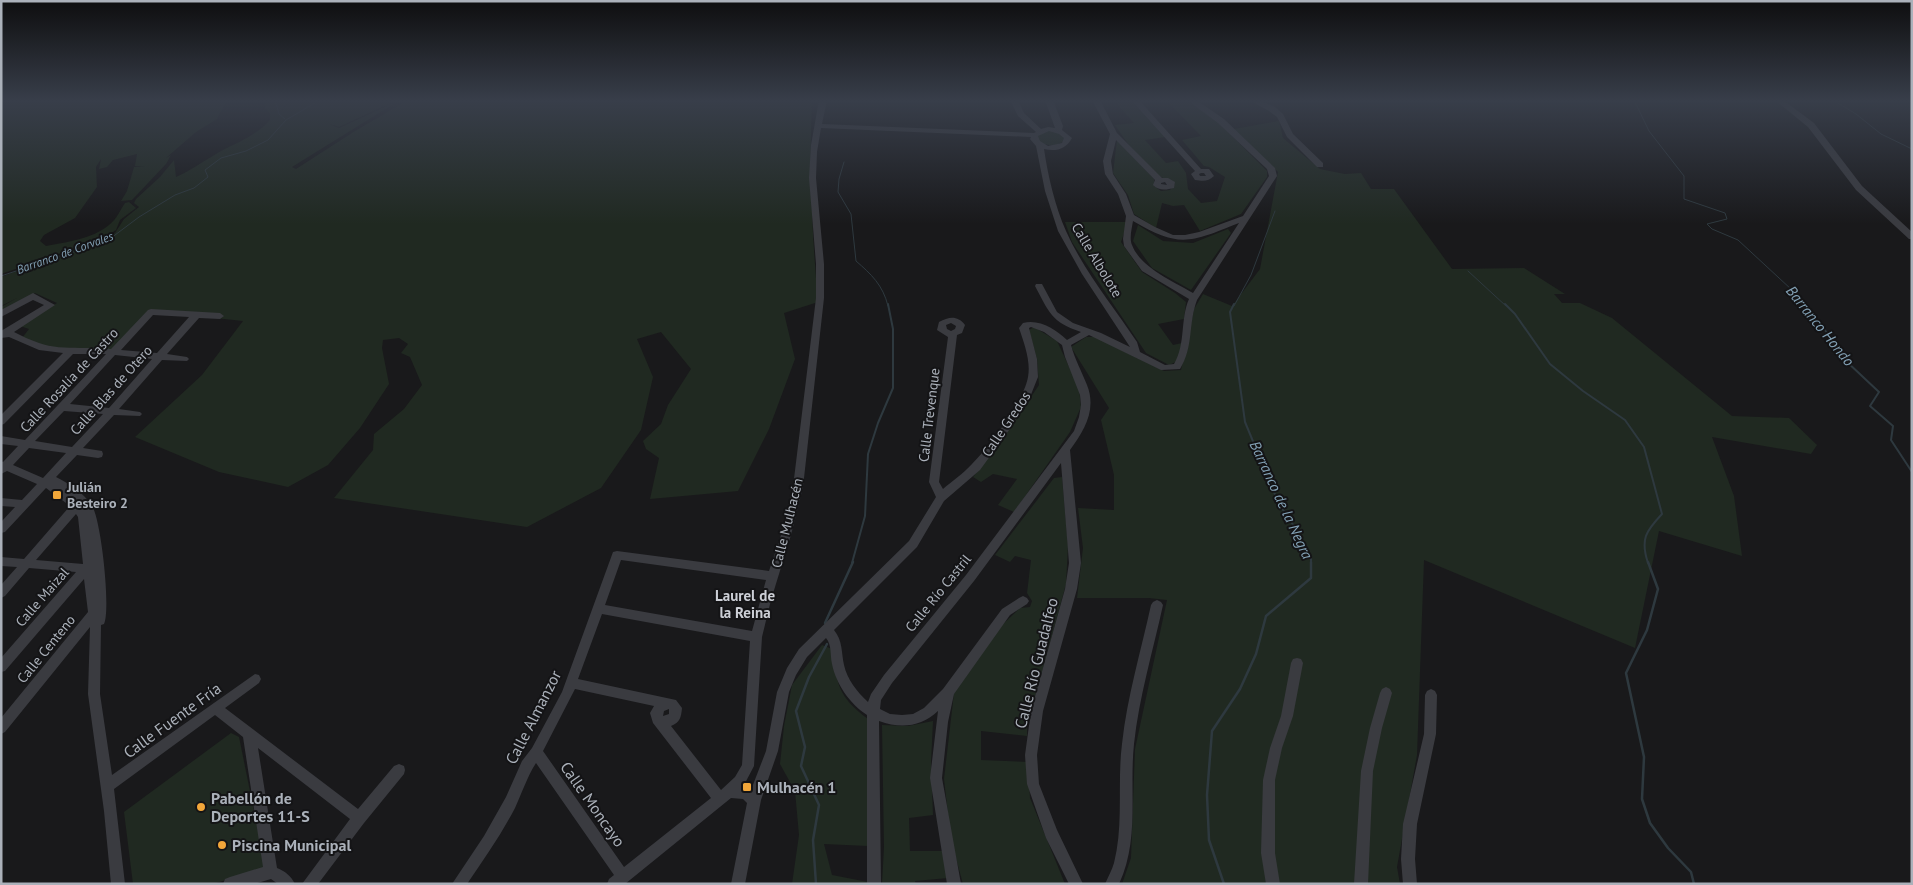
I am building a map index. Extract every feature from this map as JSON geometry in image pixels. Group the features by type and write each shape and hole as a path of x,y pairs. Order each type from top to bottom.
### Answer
{"street":[{"name":"Calle Mulhacén","path":"618,880 724,796 740,781 748,766 756,637 798,487 820,298 822,272 816,230 813,167 816,141"},
{"name":"Calle Albolote","path":"1038,141 1055,214 1063,232 1073,252 1134,344 1136,353"},
{"path":"1044,141 1057,148 1068,141"},
{"path":"1112,141 1107,161 1109,174 1122,194 1130,216 1128,246 1145,269 1193,297"},
{"path":"1121,141 1160,180"},
{"path":"1172,141 1199,171"},
{"path":"1039,286 1054,314 1070,325 1098,335 1164,368 1177,367 1181,362 1193,297 1199,292 1245,218 1272,179 1273,172 1242,141"},
{"path":"1296,141 1320,165"},
{"path":"1823,141 1859,188 1912,237"},
{"path":"1130,216 1160,233 1178,238 1194,236 1245,218"},
{"path":"1228,224 1238,231"},
{"path":"1,314 33,296 51,305 1,335"},
{"name":"Calle Rosalía de Castro","path":"4,465 27,445 151,312 196,314"},
{"path":"196,314 220,316"},
{"name":"Calle Blas de Otero","path":"1,529 111,412 196,314"},
{"name":"Calle Gredos","path":"738,884 754,800 772,751 782,692 791,672 803,654 825,630 913,544 942,498 978,466 1030,391 1034,369 1024,328 1026,325 1035,324 1060,338 1066,344"},
{"path":"1066,344 1088,332"},
{"path":"1,335 10,334 39,347 184,359"},
{"name":"Calle Trevenque","path":"942,498 934,482 953,334"},
{"name":"Calle Río Castril","path":"874,884 873,714 875,698 888,679 970,578 1078,432 1087,406 1083,384 1066,344"},
{"path":"1,421 71,351"},
{"path":"63,407 137,414"},
{"path":"1,440 98,454"},
{"name":"Calle Río Guadalfeo","path":"1065,450 1075,563 1071,589 1037,712 1031,755 1033,784 1051,833 1076,884"},
{"path":"4,465 66,487 91,511 102,602 100,619 96,630"},
{"path":"1052,468 1057,466 1068,471"},
{"path":"47,480 76,506 83,517 87,569 96,630 94,694 118,884"},
{"path":"1,502 24,504"},
{"path":"2,590 76,506"},
{"name":"Calle Almanzor","path":"463,882 512,802 527,765 536,752 571,683 617,555 773,576"},
{"path":"1,561 87,569"},
{"name":"Calle Maizal","path":"1,667 87,569"},
{"path":"825,630 834,637 837,646 838,664 845,683 856,700 873,714 890,720 908,721 927,713 948,692 1006,612 1023,601"},
{"path":"1111,882 1121,865 1124,849 1128,745 1157,605"},
{"path":"597,608 756,637"},
{"name":"Calle Centeno","path":"1,728 94,612"},
{"path":"1273,884 1268,853 1269,780 1276,748 1287,716 1297,663"},
{"name":"Calle Fuente Fría","path":"107,787 255,679"},
{"path":"571,683 660,700 666,704 660,707 656,713 660,721 724,796 745,793 754,800"},
{"path":"948,692 942,722 936,778 954,884"},
{"path":"1361,884 1367,771 1386,693"},
{"path":"1410,884 1408,859 1410,824 1430,734 1431,695"},
{"path":"215,708 359,818"},
{"path":"927,713 935,714 942,722"},
{"path":"249,734 271,872"},
{"name":"Calle Moncayo","path":"536,752 618,880"},
{"path":"309,884 359,818 399,770"},
{"path":"230,884 271,872 280,876 288,884"}],"shaded area":[{"path":"1,141 185,141 166,158 171,155 166,164 132,200 121,201 127,191 134,167 145,166 135,166 137,154 113,160 107,167 99,169 101,159 96,167 97,187 75,218 44,235 40,241 46,246 95,234 109,225 125,203 129,202 136,208 120,220 116,230 105,237 115,233 124,219 139,207 134,203 136,199 160,177 174,160 176,177 240,141 333,141 292,167 296,169 339,141 811,141 814,252 818,302 784,313 795,359 769,429 738,491 650,499 659,458 646,449 643,441 661,424 668,405 691,369 661,332 637,339 653,377 641,430 601,488 527,527 334,498 373,450 374,434 404,409 422,385 410,357 401,353 408,344 399,338 383,340 382,348 389,384 360,428 328,465 288,487 219,472 135,437 202,375 243,321 150,311 111,350 49,348 22,338 29,329 20,326 57,303 35,293 1,312 1,307 17,298 1,306 1,277 99,240 1,274"},
{"path":"1039,141 1063,141 1053,146"},
{"path":"1117,141 1154,179 1154,186 1161,191 1170,190 1175,184 1155,173 1127,141 1146,141 1166,163 1178,161 1186,173 1188,189 1201,203 1217,201 1225,177 1204,166 1183,141 1237,141 1267,171 1267,177 1241,214 1200,231 1184,205 1173,206 1162,203 1156,228 1134,214 1128,195 1113,173"},
{"path":"1247,141 1287,141 1320,169 1345,174 1361,173 1371,189 1394,189 1452,269 1524,268 1565,294 1554,294 1562,303 1580,303 1612,318 1732,416 1789,418 1817,445 1811,454 1712,437 1734,496 1742,556 1659,531 1635,648 1424,560 1417,755 1397,867 1400,884 1122,884 1131,858 1135,749 1167,600 1149,598 1077,598 1083,548 1078,508 1114,510 1114,475 1101,420 1109,408 1071,347 1086,337 1095,337 1164,371 1181,370 1194,309 1203,294 1232,306 1260,269 1278,172"},
{"path":"1065,222 1128,222 1121,242 1142,272 1186,302 1184,319 1158,324 1173,345 1182,343 1178,361 1169,365 1146,353 1072,242"},
{"path":"1138,225 1163,241 1193,243 1228,229 1231,233 1191,290 1152,268 1133,241"},
{"path":"1034,327 1057,341 1079,388 1081,407 1070,432 1014,512 998,505 1017,479 993,474 981,482 973,477 1002,440 1039,385 1037,359 1029,330"},
{"path":"1062,477 1068,546 1066,584 1027,727 1027,736 981,731 981,760 1028,762 1030,798 1065,884 963,884 951,840 944,779 954,693 1001,626 1020,608 1030,607 1032,601 1027,593 1031,560 1015,556 1010,562 995,555 1054,478"},
{"path":"822,645 832,649 838,681 845,696 850,704 868,719 868,846 824,844 832,875 868,882 867,884 792,884 799,835 795,791 780,764 784,726 792,685"},
{"path":"933,721 931,763 933,815 909,818 910,851 942,851 948,878 915,881 916,884 882,884 884,847 882,725 908,726"},
{"path":"231,733 239,737 265,865 261,870 212,884 133,884 124,812"}],"waterway":[{"name":"Barranco de Corvales","path":"1,276 107,241 139,217 175,195 194,188 208,177 205,170 221,158 246,151 265,141"},
{"name":"Barranco Hondo","path":"1657,141 1684,176 1684,199 1725,213 1727,219 1707,224 1712,229 1738,240 1792,290 1805,306"},
{"path":"1896,141 1912,149"},
{"path":"844,162 839,179 838,192 851,214 856,261 876,280 888,306"},
{"name":"Barranco de la Negra","path":"1234,306 1251,275 1275,211"},
{"path":"1468,271 1506,306"},
{"path":"852,563 865,516 868,454 878,423 893,388 893,329 888,304"},
{"name":"Barranco de la Negra","path":"1224,884 1209,840 1207,795 1212,731 1240,689 1256,654 1266,616 1311,578 1311,558 1296,529 1279,504 1245,422 1230,312 1234,304"},
{"path":"1505,304 1515,314 1550,364 1583,391 1625,420 1644,447 1662,514 1652,525 1646,536 1645,548 1648,563"},
{"name":"Barranco Hondo","path":"1804,304 1832,339 1846,361 1879,392 1870,406 1893,426 1891,440 1912,472"},
{"path":"825,623 853,562"},
{"path":"1648,562 1658,589 1647,630 1626,673 1644,757 1642,799 1650,823 1668,848 1691,872 1694,884"},
{"path":"816,884 813,840 819,805 801,766 805,747 796,711 809,677 827,644"}],"place":[{"name":"Julián Besteiro 2","path":"57,495"},
{"name":"Mulhacén 1","path":"747,787"},
{"name":"Pabellón de Deportes 11-S","path":"201,807"},
{"name":"Piscina Municipal","path":"222,845"}],"district":[{"name":"Laurel de la Reina","path":"745,604"}]}
